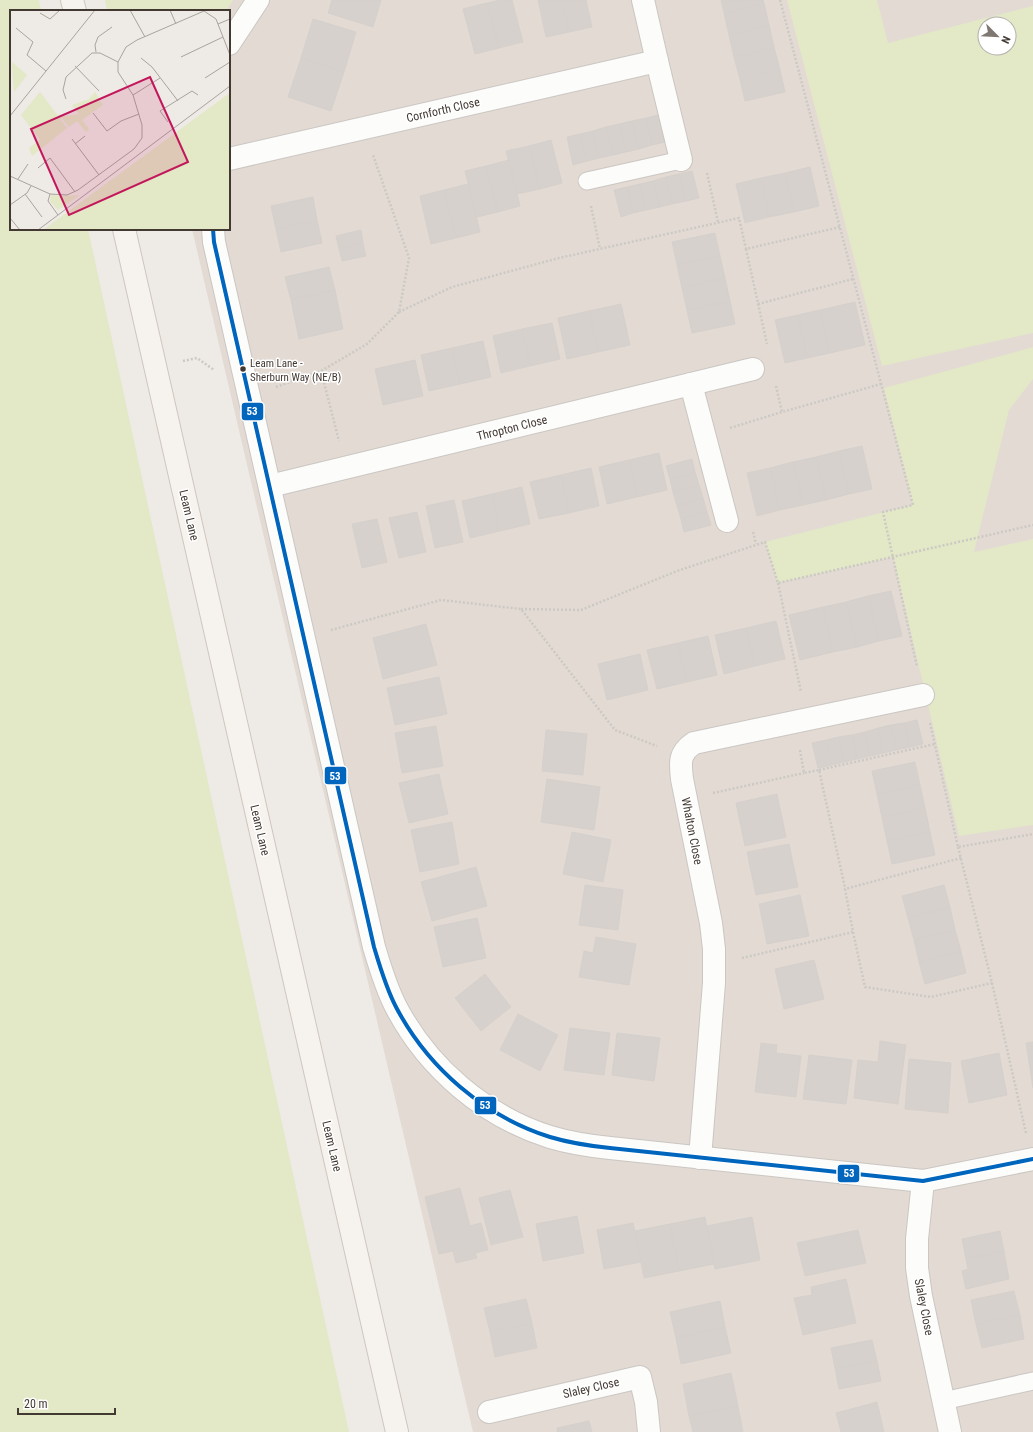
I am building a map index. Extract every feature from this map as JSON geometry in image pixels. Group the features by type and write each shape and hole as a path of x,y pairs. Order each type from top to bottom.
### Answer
{"main road":[{"path":"72,0 75,10"},
{"name":"Leam Lane","path":"124,230 397,1432"}],"street":[{"path":"230,42 258,0"},
{"path":"643,0 681,160"},
{"name":"Cornforth Close","path":"230,159 657,61"},
{"path":"213,230 216,250 374,947 383,975 396,1006 413,1033 432,1058 449,1077 471,1096 492,1110 520,1125 550,1136 580,1144 923,1181 1033,1159"},
{"name":"Thropton Close","path":"270,486 753,369"},
{"path":"691,384 727,520"},
{"path":"682,755 687,747 694,743 923,695"},
{"name":"Whalton Close","path":"682,755 680,766 711,923 714,949 714,982 700,1158"},
{"name":"Slaley Close","path":"923,1181 917,1240 917,1268 921,1296 950,1432"},
{"name":"Slaley Close","path":"489,1412 640,1377 646,1402 649,1432"}],"lane":[{"path":"587,181 681,160"},
{"path":"943,1401 1033,1381"}],"path":[{"path":"780,0 913,505 883,512 958,847 992,983 1033,1159"},
{"path":"363,128 409,258 399,312"},
{"path":"681,160 702,153 718,222"},
{"path":"587,181 600,249"},
{"path":"250,396 321,371 367,344 399,312 452,287 559,258 739,218 768,349"},
{"path":"746,249 840,227"},
{"path":"758,304 853,279"},
{"path":"155,366 197,358 215,371"},
{"path":"321,371 346,468"},
{"path":"705,435 881,384"},
{"path":"776,385 782,412"},
{"path":"778,583 1033,525"},
{"path":"304,638 441,600 521,609 581,610 677,570 765,542 778,583 800,720 804,774"},
{"path":"521,609 615,730 682,755"},
{"path":"686,799 935,744"},
{"path":"819,770 865,987 931,997 992,983"},
{"path":"958,847 1033,834"},
{"path":"845,889 961,858"},
{"path":"713,964 853,932"}],"shaded area":[{"path":"139,0 1033,0 1033,1432 473,1432 192,230 230,230 230,10 141,10"}],"green space":[{"path":"0,0 39,0 41,10 10,10 10,230 88,230 349,1432 0,1432"},
{"path":"105,0 233,0 227,10 107,10"},
{"path":"787,0 877,0 888,43 977,20 977,56 1017,56 1017,16 994,16 1033,6 1033,333 882,366"},
{"path":"1033,347 1033,379 1009,410 974,552 1033,539 1033,825 959,836 893,557 778,583 765,542 913,505 884,388"}],"building":[{"path":"332,0 381,0 373,27 328,13"},
{"path":"500,0 512,0 523,42 499,48 487,3"},
{"path":"538,0 562,0 569,32 546,37"},
{"path":"562,0 586,0 592,27 569,32"},
{"path":"721,0 763,0 764,3 724,13"},
{"path":"487,3 499,48 475,54 463,9"},
{"path":"764,3 769,25 729,35 724,13"},
{"path":"313,19 356,32 344,72 301,58"},
{"path":"769,25 774,47 734,57 729,35"},
{"path":"774,47 780,70 740,79 734,57"},
{"path":"301,58 344,72 331,111 288,97"},
{"path":"780,70 785,92 745,101 740,79"},
{"path":"658,115 665,142 652,145 646,118"},
{"path":"646,118 652,145 639,149 632,121"},
{"path":"632,121 639,149 626,152 619,124"},
{"path":"619,124 626,152 613,155 606,127"},
{"path":"606,127 613,155 599,158 593,131"},
{"path":"593,131 599,158 587,161 580,134"},
{"path":"580,134 587,161 573,165 567,137"},
{"path":"551,140 562,183 540,189 529,146"},
{"path":"529,146 540,189 517,194 506,151"},
{"path":"509,160 520,206 498,212 486,166"},
{"path":"486,166 498,212 477,217 465,171"},
{"path":"810,167 819,206 794,212 785,173"},
{"path":"692,171 699,198 686,201 679,174"},
{"path":"785,173 794,212 769,217 761,178"},
{"path":"679,174 686,201 672,204 666,177"},
{"path":"666,177 672,204 660,207 653,181"},
{"path":"761,178 769,217 745,223 736,184"},
{"path":"653,181 660,207 646,210 640,184"},
{"path":"468,184 480,232 456,238 444,190"},
{"path":"640,184 646,210 633,213 627,187"},
{"path":"627,187 633,213 621,217 614,190"},
{"path":"444,190 456,238 431,244 420,196"},
{"path":"313,197 317,220 276,229 271,206"},
{"path":"317,220 322,243 281,252 276,229"},
{"path":"361,230 363,243 339,249 336,236"},
{"path":"715,233 720,256 677,265 672,242"},
{"path":"363,243 366,256 342,261 339,249"},
{"path":"720,256 725,278 682,288 677,265"},
{"path":"329,267 335,290 291,300 285,277"},
{"path":"725,278 730,301 687,310 682,288"},
{"path":"335,290 343,329 299,339 291,300"},
{"path":"730,301 735,324 692,333 687,310"},
{"path":"855,302 865,345 830,353 820,310"},
{"path":"621,304 630,345 598,352 589,311"},
{"path":"820,310 830,353 807,358 798,315"},
{"path":"589,311 598,352 567,359 558,318"},
{"path":"798,315 807,358 785,363 775,320"},
{"path":"552,323 560,359 530,366 522,329"},
{"path":"522,329 530,366 501,373 493,336"},
{"path":"483,341 491,377 460,384 452,348"},
{"path":"452,348 460,384 429,391 421,355"},
{"path":"415,360 423,396 383,405 375,369"},
{"path":"862,446 872,489 849,494 839,451"},
{"path":"839,451 849,494 826,500 816,457"},
{"path":"659,453 667,490 637,497 629,460"},
{"path":"816,457 826,500 803,505 793,462"},
{"path":"692,459 695,472 670,479 666,466"},
{"path":"629,460 637,497 607,504 599,467"},
{"path":"793,462 803,505 780,510 770,468"},
{"path":"591,468 599,506 569,513 561,475"},
{"path":"770,468 780,510 757,516 747,473"},
{"path":"695,472 699,485 673,492 670,479"},
{"path":"561,475 569,513 539,519 530,482"},
{"path":"699,485 703,498 677,506 673,492"},
{"path":"522,487 530,524 500,531 492,494"},
{"path":"492,494 500,531 470,538 462,501"},
{"path":"703,498 707,512 681,519 677,506"},
{"path":"454,500 463,542 435,548 426,506"},
{"path":"417,512 426,552 399,558 389,518"},
{"path":"707,512 711,525 684,532 681,519"},
{"path":"377,519 387,562 362,568 352,524"},
{"path":"891,591 902,636 879,641 868,596"},
{"path":"868,596 879,641 857,647 846,602"},
{"path":"846,602 857,647 833,652 823,607"},
{"path":"823,607 833,652 800,660 789,615"},
{"path":"776,621 785,659 755,666 746,628"},
{"path":"426,624 437,665 383,679 373,638"},
{"path":"746,628 755,666 724,674 715,635"},
{"path":"708,636 717,675 687,682 678,643"},
{"path":"678,643 687,682 657,689 647,650"},
{"path":"640,654 648,690 607,700 598,664"},
{"path":"439,677 447,714 395,725 387,688"},
{"path":"917,720 923,744 910,747 904,723"},
{"path":"904,723 910,747 896,750 891,725"},
{"path":"891,725 896,750 883,753 878,728"},
{"path":"436,726 443,766 402,773 395,733"},
{"path":"878,728 883,753 870,756 865,732"},
{"path":"546,730 587,734 583,775 542,771"},
{"path":"865,732 870,756 857,759 852,735"},
{"path":"852,735 857,759 844,762 839,737"},
{"path":"839,737 844,762 831,765 826,740"},
{"path":"826,740 831,765 818,768 812,743"},
{"path":"915,762 920,785 877,794 872,771"},
{"path":"439,774 448,814 409,823 399,783"},
{"path":"547,779 600,787 594,830 541,822"},
{"path":"920,785 925,808 882,817 877,794"},
{"path":"777,794 786,837 745,846 736,803"},
{"path":"925,808 930,832 887,841 882,817"},
{"path":"452,822 459,864 420,872 411,830"},
{"path":"572,832 611,840 603,882 563,874"},
{"path":"930,832 935,855 892,864 887,841"},
{"path":"789,844 798,887 756,895 747,852"},
{"path":"476,867 487,906 432,921 421,882"},
{"path":"585,885 623,890 618,930 579,925"},
{"path":"944,885 950,907 908,918 902,896"},
{"path":"800,895 809,936 767,944 759,904"},
{"path":"950,907 955,930 914,940 908,918"},
{"path":"477,918 486,958 443,967 434,927"},
{"path":"955,930 961,951 919,962 914,940"},
{"path":"596,937 636,944 629,985 579,977 584,951 593,953"},
{"path":"961,951 966,973 925,984 919,962"},
{"path":"814,960 824,999 784,1009 775,969"},
{"path":"485,974 511,1007 481,1031 455,998"},
{"path":"518,1014 558,1035 540,1071 500,1050"},
{"path":"570,1028 610,1033 604,1075 564,1070"},
{"path":"617,1033 660,1038 654,1081 612,1075"},
{"path":"880,1041 906,1045 898,1104 854,1098 858,1060 878,1062"},
{"path":"1033,1042 1033,1088 1026,1043"},
{"path":"761,1043 777,1045 776,1053 801,1056 796,1097 755,1092"},
{"path":"999,1053 1007,1095 969,1103 961,1061"},
{"path":"809,1055 852,1060 846,1104 803,1099"},
{"path":"909,1059 951,1063 948,1113 905,1109"},
{"path":"460,1188 470,1226 481,1223 488,1250 475,1253 477,1258 456,1263 453,1251 439,1254 425,1197"},
{"path":"510,1190 523,1237 491,1245 479,1198"},
{"path":"577,1216 584,1253 543,1261 536,1224"},
{"path":"705,1217 714,1264 679,1271 670,1224"},
{"path":"752,1217 760,1260 715,1269 707,1226"},
{"path":"633,1223 641,1262 604,1269 597,1230"},
{"path":"670,1224 679,1271 644,1278 635,1231"},
{"path":"858,1230 866,1263 805,1276 797,1243"},
{"path":"1000,1231 1004,1251 966,1259 962,1239"},
{"path":"1004,1251 1009,1279 966,1289 962,1271 968,1269 966,1259"},
{"path":"846,1279 856,1323 803,1335 794,1298 812,1295 811,1287"},
{"path":"1014,1291 1020,1315 976,1324 971,1300"},
{"path":"526,1299 532,1323 490,1332 484,1308"},
{"path":"720,1301 725,1327 676,1338 670,1312"},
{"path":"1020,1315 1024,1339 982,1348 976,1324"},
{"path":"532,1323 537,1348 495,1357 490,1332"},
{"path":"725,1327 731,1353 681,1364 676,1338"},
{"path":"872,1340 877,1361 835,1368 831,1348"},
{"path":"877,1361 881,1381 839,1389 835,1368"},
{"path":"731,1373 738,1406 689,1416 683,1384"},
{"path":"877,1402 884,1432 841,1432 836,1413"},
{"path":"738,1406 743,1432 693,1432 689,1416"},
{"path":"589,1421 592,1432 557,1432 557,1428"}],"transit line":[{"name":"53","path":"213,230 214,242 374,947 392,1000 409,1029 424,1050 460,1087 481,1103 526,1128 550,1137 580,1144 923,1181 1033,1159"}],"place":[{"name":"Leam Lane - Sherburn Way (NE/B)","path":"243,369"}]}
